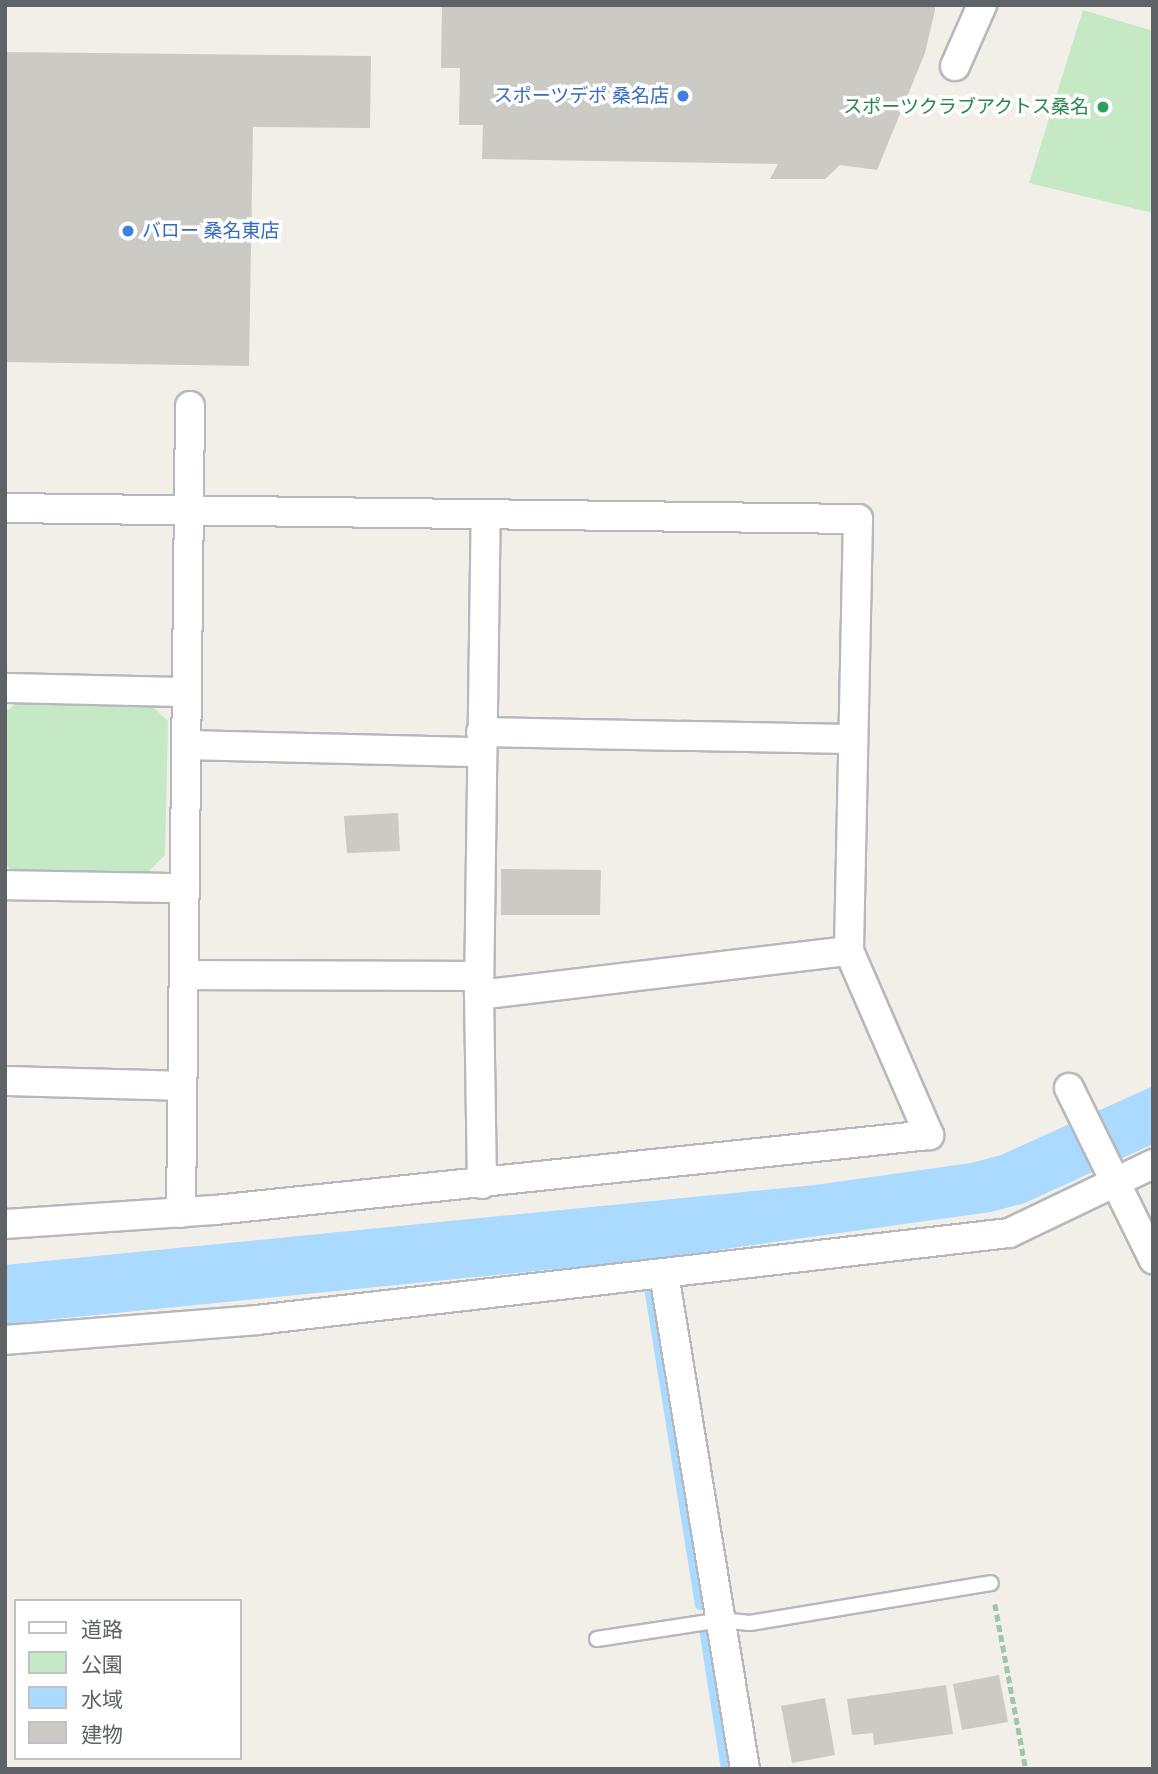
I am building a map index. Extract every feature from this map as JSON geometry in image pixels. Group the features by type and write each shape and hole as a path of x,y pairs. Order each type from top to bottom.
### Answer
{"street":[{"path":"955,66 982,5"},
{"path":"181,1213 190,406"},
{"path":"5,508 858,519 850,739 849,951 929,1135 482,1184 181,1213 5,1224"},
{"path":"482,1184 479,985 485,514"},
{"path":"5,688 187,692"},
{"path":"186,745 850,739"},
{"path":"5,885 185,888"},
{"path":"184,975 479,985 849,951"},
{"path":"5,1082 182,1086"},
{"path":"1069,1088 1153,1259"},
{"path":"5,1340 257,1320 1009,1233 1153,1164"},
{"path":"664,1274 745,1769"}],"lane":[{"path":"597,1639 721,1620 750,1623 991,1583"}],"path":[{"path":"991,1583 1026,1769"}],"green space":[{"name":"スポーツクラブアクトス桑名","path":"1083,10 1153,31 1153,213 1029,183"},
{"path":"15,704 152,706 168,721 165,855 148,872 10,869 5,864 5,713"}],"water":[{"path":"1153,1086 1153,1144 1025,1203 991,1212 646,1260 5,1324 5,1265 815,1185 971,1163 1001,1155"}],"building":[{"name":"スポーツデポ 桑名店","path":"442,5 935,5 935,10 925,53 877,170 840,165 825,179 770,179 778,164 482,159 483,125 459,125 460,68 441,68"},
{"name":"バロー 桑名東店","path":"5,52 371,56 370,128 253,127 249,366 5,362"},
{"path":"398,813 400,851 347,853 344,816"},
{"path":"501,869 601,870 600,915 501,915"},
{"path":"999,1675 1008,1722 962,1730 953,1684"},
{"path":"946,1685 953,1734 874,1745 873,1733 852,1735 847,1699"},
{"path":"825,1698 835,1755 792,1763 781,1706"}],"waterway":[{"path":"649,1287 700,1605"},
{"path":"704,1629 726,1769"}],"place":[{"name":"スポーツデポ 桑名店","path":"683,96"},
{"name":"スポーツクラブアクトス桑名","path":"1103,107"},
{"name":"バロー 桑名東店","path":"128,231"}]}
